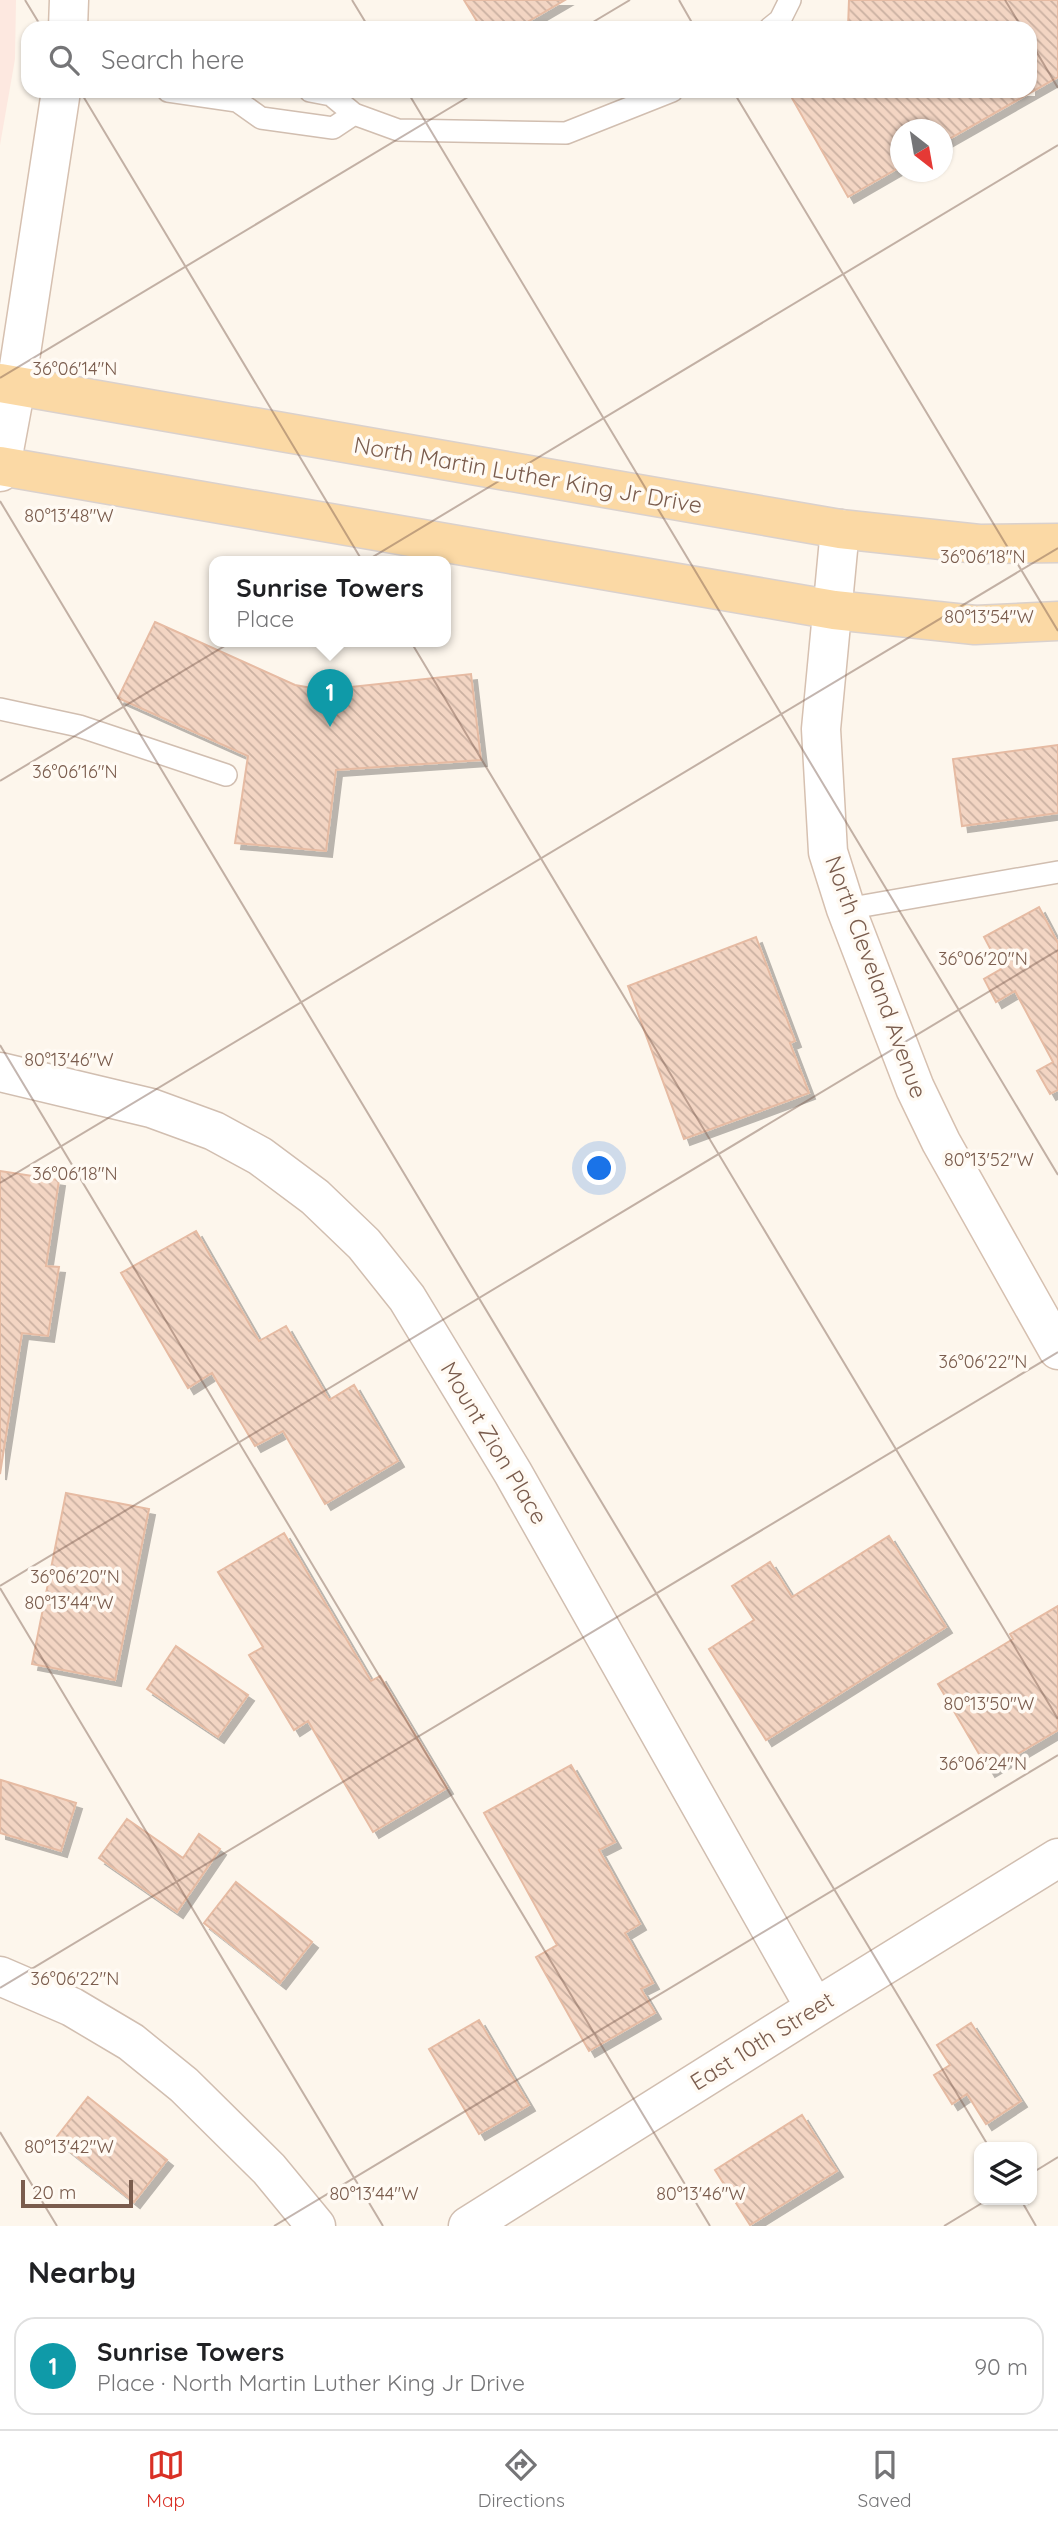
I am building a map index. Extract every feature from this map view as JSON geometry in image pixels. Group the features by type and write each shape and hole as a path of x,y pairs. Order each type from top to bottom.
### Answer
{"main road":[{"name":"North Martin Luther King Jr Drive","path":"8,384 840,529 979,544 1058,543"},
{"path":"0,468 834,610 975,625 1058,621"}],"street":[{"path":"68,21 69,0"},
{"path":"0,468 8,384 60,98"},
{"name":"North Cleveland Avenue","path":"840,529 821,729 828,852 846,909 915,1088 941,1142 1058,1350"},
{"name":"Mount Zion Place","path":"0,1072 151,1108 215,1131 260,1156 316,1196 364,1244 407,1298 513,1473 815,2008"},
{"name":"East 10th Street","path":"468,2226 1058,1858"},
{"path":"0,1976 72,2007 131,2042 184,2085 269,2169 316,2226"}],"lane":[{"path":"779,21 790,0"},
{"path":"246,98 261,118 333,128 354,114"},
{"path":"335,98 354,114 398,130 566,133 654,98"},
{"path":"0,709 79,726 226,775"},
{"path":"846,909 1058,872"}],"shaded area":[{"path":"0,0 16,0 15,59 0,145"}],"building":[{"path":"464,0 565,0 529,21 477,21"},
{"path":"849,0 1058,0 1058,77 1037,89 1037,21 848,21"},
{"path":"792,98 1021,98 953,137 953,119 890,119 890,173 848,197"},
{"path":"155,622 295,685 323,690 471,674 481,760 336,770 326,851 235,843 248,756 118,698"},
{"path":"1058,745 1058,813 962,826 953,759"},
{"path":"1039,907 1058,943 1058,1090 1050,1094 1037,1071 1053,1062 1015,991 996,1002 984,979 1001,969 984,937"},
{"path":"756,937 795,1041 790,1043 809,1093 684,1139 628,986"},
{"path":"0,1171 59,1180 46,1266 59,1267 48,1336 22,1333 0,1474"},
{"path":"196,1231 259,1341 286,1326 329,1400 354,1385 398,1461 325,1504 283,1431 255,1446 212,1373 188,1388 121,1273"},
{"path":"66,1493 149,1509 115,1680 32,1664"},
{"path":"284,1533 371,1681 380,1676 447,1788 373,1832 308,1721 294,1730 249,1655 263,1647 218,1572"},
{"path":"889,1536 946,1627 766,1740 709,1649 754,1620 732,1586 770,1562 792,1597"},
{"path":"1058,1606 1058,1730 989,1771 938,1684 1013,1639 1010,1634"},
{"path":"176,1646 248,1695 218,1737 147,1689"},
{"path":"571,1765 615,1842 599,1850 640,1924 625,1933 653,1983 641,1989 655,2013 589,2051 536,1957 557,1945 484,1813"},
{"path":"1,1780 76,1803 61,1851 0,1833"},
{"path":"127,1819 183,1858 199,1834 220,1849 177,1912 99,1858"},
{"path":"236,1882 312,1942 280,1983 204,1923"},
{"path":"479,2020 529,2105 479,2134 429,2049"},
{"path":"971,2023 1021,2101 986,2124 967,2094 952,2104 934,2075 950,2065 937,2045"},
{"path":"88,2097 167,2160 134,2202 55,2139"},
{"path":"802,2115 837,2171 750,2225 715,2170"}],"place":[{"name":"Sunrise Towers","path":"330,727"}]}
